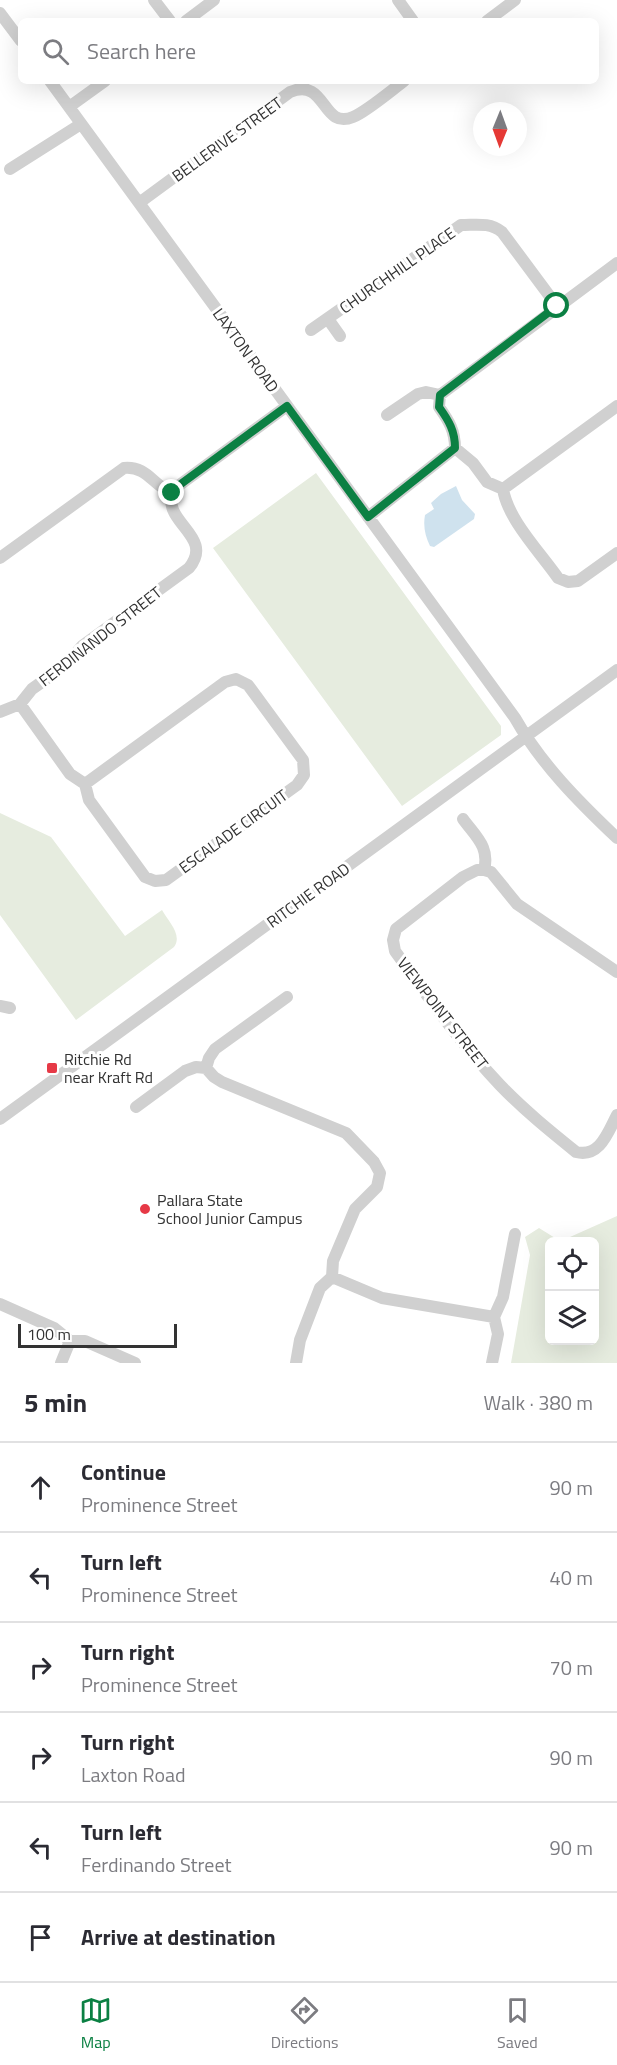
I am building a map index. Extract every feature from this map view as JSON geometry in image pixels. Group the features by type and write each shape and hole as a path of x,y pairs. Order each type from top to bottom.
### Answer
{"street":[{"path":"154,0 168,18"},
{"path":"190,18 214,0"},
{"path":"398,0 411,18"},
{"path":"491,18 515,0"},
{"path":"0,13 18,37"},
{"name":"LAXTON ROAD","path":"52,84 515,718 525,737 566,788 617,838"},
{"path":"69,107 101,84"},
{"name":"BELLERIVE STREET","path":"139,203 302,85 315,93 330,113 339,118 353,117 400,84"},
{"path":"10,170 81,124"},
{"name":"CHURCHHILL PLACE","path":"311,330 461,225 494,226 502,232 557,306"},
{"path":"455,448 455,435 439,407 440,395 617,263"},
{"path":"328,319 340,336"},
{"path":"387,415 418,394 426,392 440,395"},
{"path":"0,558 124,468 135,467 143,471 161,488 172,493 174,489 287,406"},
{"path":"503,489 617,406"},
{"path":"455,448 473,463 487,482 503,489"},
{"path":"368,517 455,448"},
{"path":"503,489 511,514 558,578 568,582 578,581 617,553"},
{"name":"FERDINANDO STREET","path":"0,712 20,704 32,689 67,664 82,646 189,568 195,561 197,552 195,543 170,507 172,493"},
{"name":"RITCHIE ROAD","path":"0,1119 617,670"},
{"name":"ESCALADE CIRCUIT","path":"20,704 70,774 85,784 90,801 146,877 157,881 166,880 297,785 304,774 303,760 248,685 237,679 225,682 85,784"},
{"path":"463,819 486,850 487,860 484,870 491,872 517,904 617,972"},
{"name":"VIEWPOINT STREET","path":"484,870 477,870 463,877 396,929 393,940 395,951 438,1010 500,1084 576,1152 584,1154 600,1147 617,1115"},
{"path":"206,1068 215,1049 286,997"},
{"path":"136,1107 185,1071 196,1067 206,1068 222,1082 346,1134 374,1162 380,1173 377,1187 355,1209 333,1261 332,1277 320,1288 300,1340 296,1363"},
{"path":"492,1363 498,1334 494,1317 503,1297 515,1234"},
{"path":"332,1277 382,1298 494,1317"},
{"path":"0,1304 54,1328 70,1341 85,1341 135,1363"},
{"path":"61,1363 70,1341"}],"shaded area":[{"path":"316,473 501,726 501,735 402,806 213,548"},
{"path":"0,813 51,837 125,936 162,910 176,933 174,947 76,1020 0,915"},
{"path":"617,1216 617,1363 511,1363 530,1255 525,1237 539,1228 554,1237 545,1237 545,1345 599,1345 599,1237 570,1237"}],"water":[{"path":"456,486 462,500 475,514 474,519 434,547 430,546 425,531 425,515 434,509 431,503 441,494"}],"place":[{"name":"Ritchie Rd near Kraft Rd","path":"52,1068"},
{"name":"Pallara State School Junior Campus","path":"145,1209"}],"route":[{"path":"172,493 174,489 287,406 368,517 455,448 455,435 439,407 440,395 557,306"}]}
